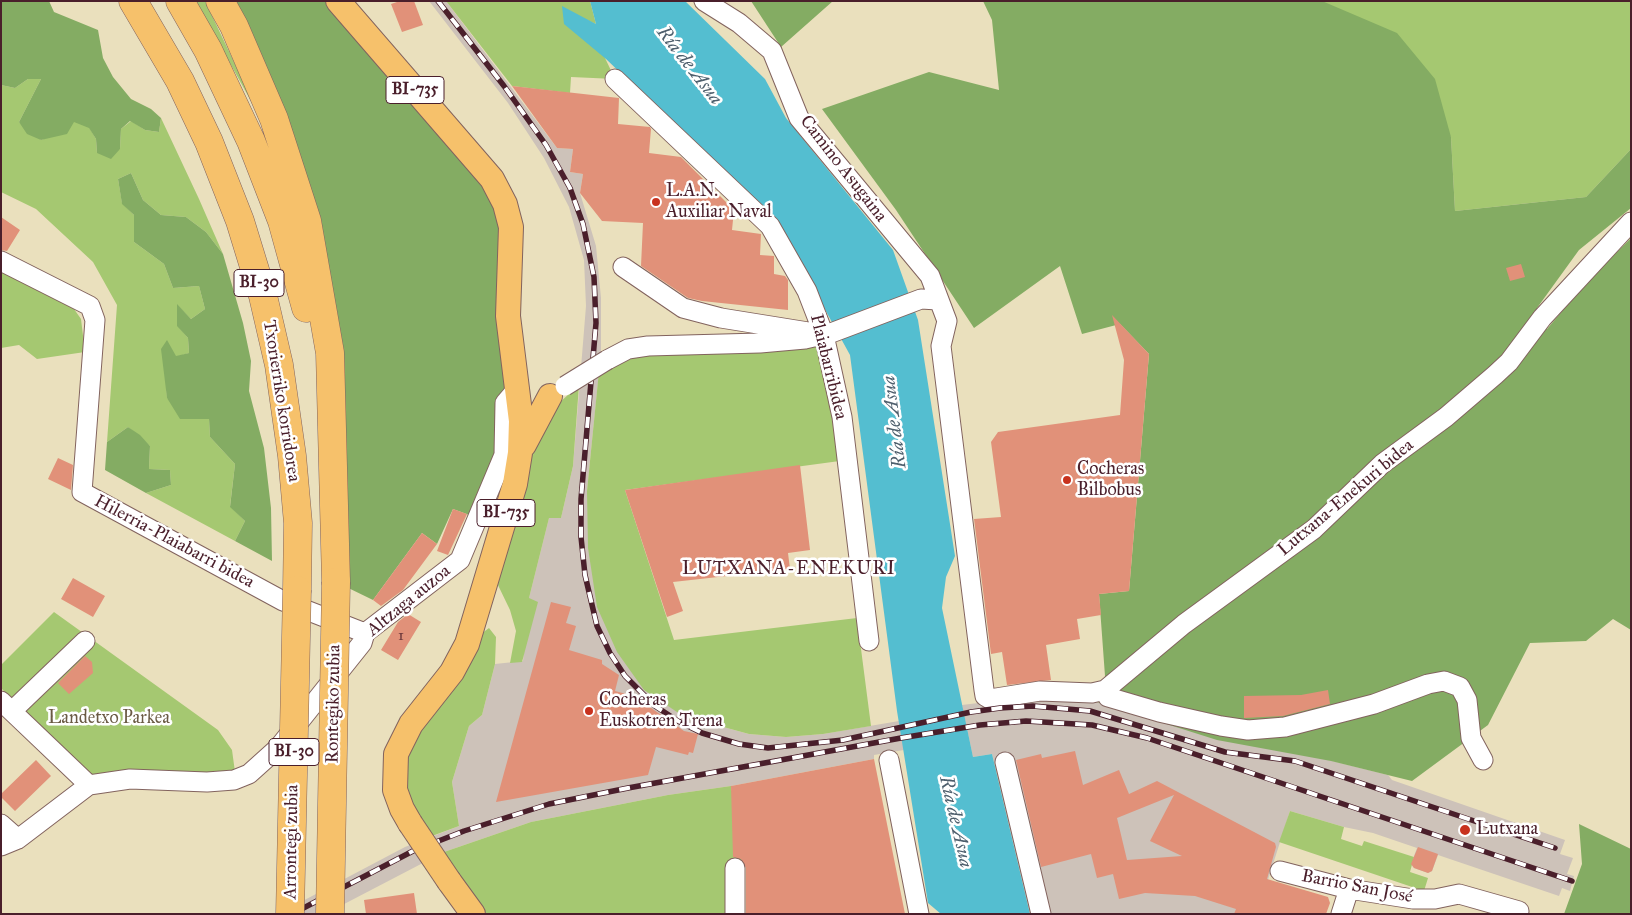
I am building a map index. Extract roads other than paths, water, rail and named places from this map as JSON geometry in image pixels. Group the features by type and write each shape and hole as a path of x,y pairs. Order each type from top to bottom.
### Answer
{"highway":[{"path":"112,1 209,142"},
{"name":"Txorierriko korridorea","path":"133,1 180,81 209,142 240,221 263,296 279,365 292,456 297,514 297,590"},
{"name":"BI-30","path":"180,1 208,50 251,141 282,221 300,280 314,344 326,412 334,492"},
{"path":"220,1 234,26 274,119 307,221 330,354 334,492"},
{"name":"Rontegiko zubia","path":"330,914 336,582 334,492"},
{"name":"Arrontegi zubia","path":"290,914 297,590"}],"main road":[{"name":"BI-735","path":"338,1 492,179 505,204 511,227 508,316 518,398 520,454 515,484 470,638 452,672 411,724 396,754 395,790 402,809 473,914"},
{"path":"520,454 536,418 558,391"}],"street":[{"name":"Camino Asugaina","path":"704,1 739,23 772,51 800,118 930,276 930,299 947,321 941,346 985,696 990,699 1040,691 1092,693 1105,690"},
{"name":"Plaiabarribidea","path":"615,79 770,226 807,291 827,334 842,417 869,641"},
{"name":"Lutxana-Enekuri bidea","path":"1105,690 1184,624 1314,529 1382,464 1446,417 1495,375 1509,362 1548,311 1631,222"},
{"name":"Hilerria-Plaiabarri bidea","path":"1,261 90,306 95,320 82,492 283,601 365,633"},
{"path":"623,268 683,308 721,318 827,334"},
{"path":"518,398 558,391 628,349 648,346 760,343 805,339 827,334 930,299"},
{"name":"Altzaga auzoa","path":"89,785 130,779 207,782 234,780 249,774 279,747 362,642 365,633 460,560 504,454 505,403 518,398"},
{"path":"1,824 10,842 89,785 6,706 86,641"},
{"path":"1105,690 1108,697 1159,712 1248,730 1285,727 1374,704 1428,684 1444,682 1460,687 1468,700 1471,738 1483,760"},
{"path":"889,760 919,914"},
{"path":"1004,762 1041,914"},
{"path":"735,868 735,914"},
{"name":"Barrio San José","path":"1280,871 1349,889 1413,899 1435,899 1459,894 1491,908 1519,911"},
{"path":"1341,914 1349,889"}],"water":[{"name":"Ría de Asua","path":"590,1 685,1 765,79 786,118 893,250 918,320 955,556 946,577 942,608 973,757 992,754 1030,914 941,914 928,903 897,711 850,355 778,224 606,59 564,24 562,6 596,24"}],"railway":[{"path":"438,1 504,86 546,145 570,188 583,224 594,277 596,323 581,499 581,537 585,575 597,626 610,653 625,676 655,706 678,721 702,733 739,744 768,748 843,740 971,712 1000,708 1033,706 1090,711 1225,752 1295,761 1555,848"},
{"path":"292,914 413,851 464,831 549,804 901,738 980,725 1026,721 1092,725 1147,738 1572,881"}],"place":[{"name":"L.A.N. Auxiliar Naval","path":"656,202"},
{"name":"Cocheras Bilbobus","path":"1067,480"},
{"name":"Cocheras Euskotren Trena","path":"589,711"},
{"name":"Lutxana","path":"1465,830"}],"district":[{"name":"LUTXANA-ENEKURI","path":"789,569"}],"park label":[{"name":"Landetxo Parkea","path":"109,719"}]}
